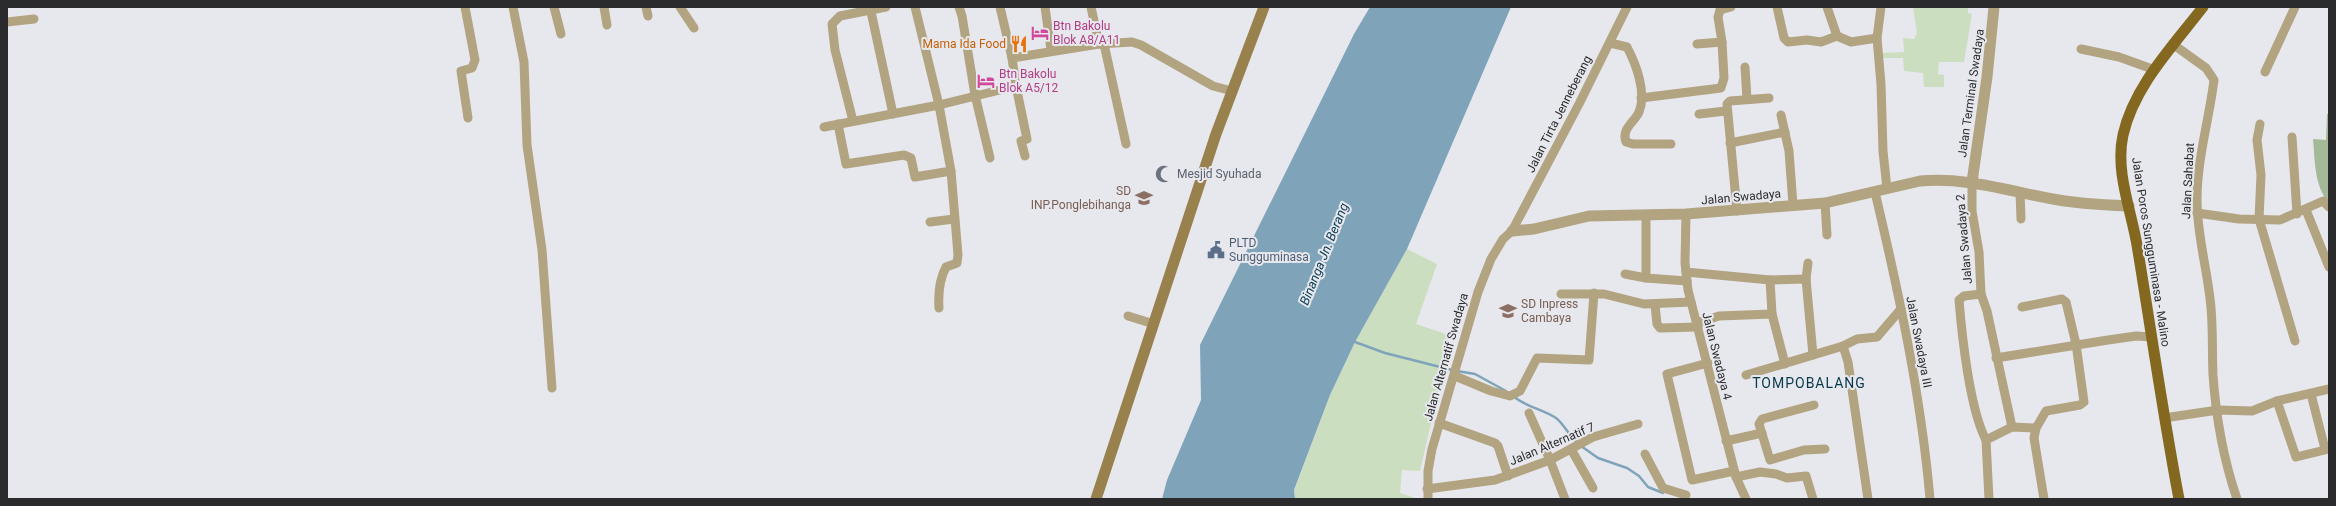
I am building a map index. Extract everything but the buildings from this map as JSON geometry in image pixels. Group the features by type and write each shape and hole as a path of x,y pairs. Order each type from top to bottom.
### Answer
{"main road":[{"path":"1096,499 1150,323 1200,180 1264,7"},
{"name":"Jalan Poros Sungguminasa - Malino","path":"2179,499 2121,161 2123,134 2142,89 2154,70 2202,7"}],"street":[{"path":"465,7 475,60 472,68 461,71 468,118"},
{"path":"513,7 524,62 527,145 542,250 552,388"},
{"path":"554,7 561,34"},
{"path":"604,7 607,25"},
{"path":"680,7 694,28"},
{"path":"853,121 835,50 832,24 840,16 886,7"},
{"path":"915,7 940,105 951,171 958,260 957,263 946,266 943,273 938,288 939,308"},
{"path":"959,7 962,16 975,95 990,158"},
{"path":"1000,7 1012,58 1027,139 1021,141 1025,156"},
{"path":"1044,7 1052,50"},
{"path":"1091,7 1126,144"},
{"name":"Jalan Tirta Jenneberang","path":"1512,231 1627,7"},
{"path":"1641,98 1721,88 1724,78 1722,42 1718,17 1721,8 1731,7"},
{"path":"1777,7 1784,38 1788,42 1807,40 1821,42 1837,36 1851,42 1877,38"},
{"path":"1827,7 1837,36"},
{"path":"1881,7 1877,38 1881,84 1883,151 1887,189"},
{"name":"Jalan Terminal Swadaya","path":"1972,182 1987,77 1994,7"},
{"path":"2266,72 2295,7"},
{"path":"870,9 894,114"},
{"path":"7,22 34,19"},
{"path":"1012,58 1052,50 1124,42 1141,45 1213,86 1232,92"},
{"path":"1610,42 1627,47 1637,69 1641,98 1639,113 1633,119 1626,131 1626,142 1633,144 1671,144"},
{"path":"1697,44 1722,42"},
{"name":"Jalan Sahabat","path":"2174,45 2206,68 2214,80 2201,153 2197,213 2198,234 2207,276 2211,309 2213,376 2223,453 2237,499"},
{"path":"2081,49 2119,57 2154,70"},
{"path":"1745,67 1747,99"},
{"path":"824,127 940,105 975,95 1016,86"},
{"path":"1737,211 1726,111 1727,104 1730,101 1769,98"},
{"path":"1699,114 1726,111"},
{"path":"1781,115 1789,151 1793,206"},
{"path":"838,124 846,164 904,155 911,158 915,177 951,171"},
{"path":"2260,124 2257,140 2261,175 2260,219 2295,341"},
{"path":"1730,143 1785,132"},
{"path":"2292,137 2297,214"},
{"name":"Jalan Swadaya","path":"1512,231 1534,229 1590,216 1686,214 1825,203 1920,181 1972,182 2081,203 2129,206"},
{"name":"Jalan Swadaya 2","path":"1972,182 1972,211 1979,252 1981,294 1987,311 2012,427"},
{"name":"Jalan Swadaya III","path":"1875,192 1917,389 1930,499"},
{"path":"2020,192 2021,219"},
{"path":"2197,213 2280,220 2297,214 2323,201 2329,207"},
{"path":"1825,203 1827,235"},
{"path":"2306,210 2329,267"},
{"name":"Jalan Swadaya 4","path":"1686,214 1686,277 1691,302 1708,363 1716,402 1735,474 1746,499"},
{"path":"1646,215 1646,278"},
{"path":"930,222 954,219"},
{"name":"Jalan Alternatif Swadaya","path":"1428,499 1427,489 1432,448 1485,274 1503,239 1512,231"},
{"path":"1808,263 1806,279 1814,355"},
{"path":"1625,274 1646,278 1686,277 1770,280 1806,279"},
{"path":"1770,280 1772,314 1785,364"},
{"path":"1455,376 1491,391 1510,396 1520,391 1537,358 1589,360 1594,293"},
{"path":"1561,294 1604,294 1635,303 1655,305 1691,302"},
{"path":"1981,294 1964,296 1959,300 1974,400 1980,430 1986,440 1989,499"},
{"path":"2022,307 2064,300 2070,314 2076,344 2084,402 2080,405 2046,411 2036,428 2034,438 2044,499"},
{"path":"1655,305 1657,324 1660,328 1697,325 1719,316 1772,314"},
{"path":"1746,375 1843,346 1857,339 1875,338 1880,335 1901,309"},
{"path":"1128,316 1150,323"},
{"path":"1996,358 2076,344 2136,336 2152,337"},
{"path":"1843,346 1848,362 1868,499"},
{"path":"1645,454 1663,488 1685,497 1692,480 1667,374 1708,363"},
{"path":"2164,418 2218,410 2252,411 2278,401 2329,389"},
{"path":"2278,401 2295,456 2299,457 2327,449 2311,394"},
{"path":"1814,405 1762,418 1759,422 1770,460 1804,450 1825,448"},
{"path":"1529,413 1550,460 1565,499"},
{"path":"1439,423 1489,440 1498,446 1508,476"},
{"name":"Jalan Alternatif 7","path":"1427,489 1480,483 1508,476 1550,460 1593,437 1638,424"},
{"path":"1986,440 2012,427 2036,428"},
{"path":"1726,441 1762,433"},
{"path":"1571,449 1593,488"},
{"path":"1692,480 1760,472 1776,474 1787,478 1806,476 1812,499"}],"green space":[{"path":"1913,7 1968,7 1968,13 1972,14 1964,62 1939,62 1938,74 1944,75 1944,87 1924,87 1923,73 1904,71 1903,58 1883,58 1882,53 1904,52 1903,38 1914,39 1917,33"},
{"path":"2327,114 2329,114 2329,203 2320,189 2318,181 2313,139 2326,140"},
{"path":"1407,249 1437,264 1416,324 1449,335 1441,380 1420,471 1402,470 1400,493 1418,499 1295,499 1294,491 1330,395 1355,342"}],"water":[{"name":"Binanga Jn. Berang","path":"1370,7 1511,7 1407,249 1355,342 1330,395 1294,490 1295,499 1162,499 1167,480 1201,400 1200,345 1354,34"}],"waterway":[{"path":"1355,342 1385,353 1452,370"},
{"path":"1457,371 1475,374 1506,391"},
{"path":"1513,396 1523,403 1556,418 1562,423 1571,437 1577,442"},
{"path":"1581,446 1598,458 1627,468 1639,476 1648,487 1663,493"}],"place":[{"name":"Btn Bakolu Blok A8/A11","path":"1040,33"},
{"name":"Mama Ida Food","path":"1019,44"},
{"name":"Btn Bakolu Blok A5/12","path":"986,81"},
{"name":"Mesjid Syuhada","path":"1164,174"},
{"name":"SD INP.Ponglebihanga","path":"1144,198"},
{"name":"PLTD Sungguminasa","path":"1216,250"},
{"name":"SD Inpress Cambaya","path":"1508,311"}],"district":[{"name":"TOMPOBALANG","path":"1809,383"}]}
